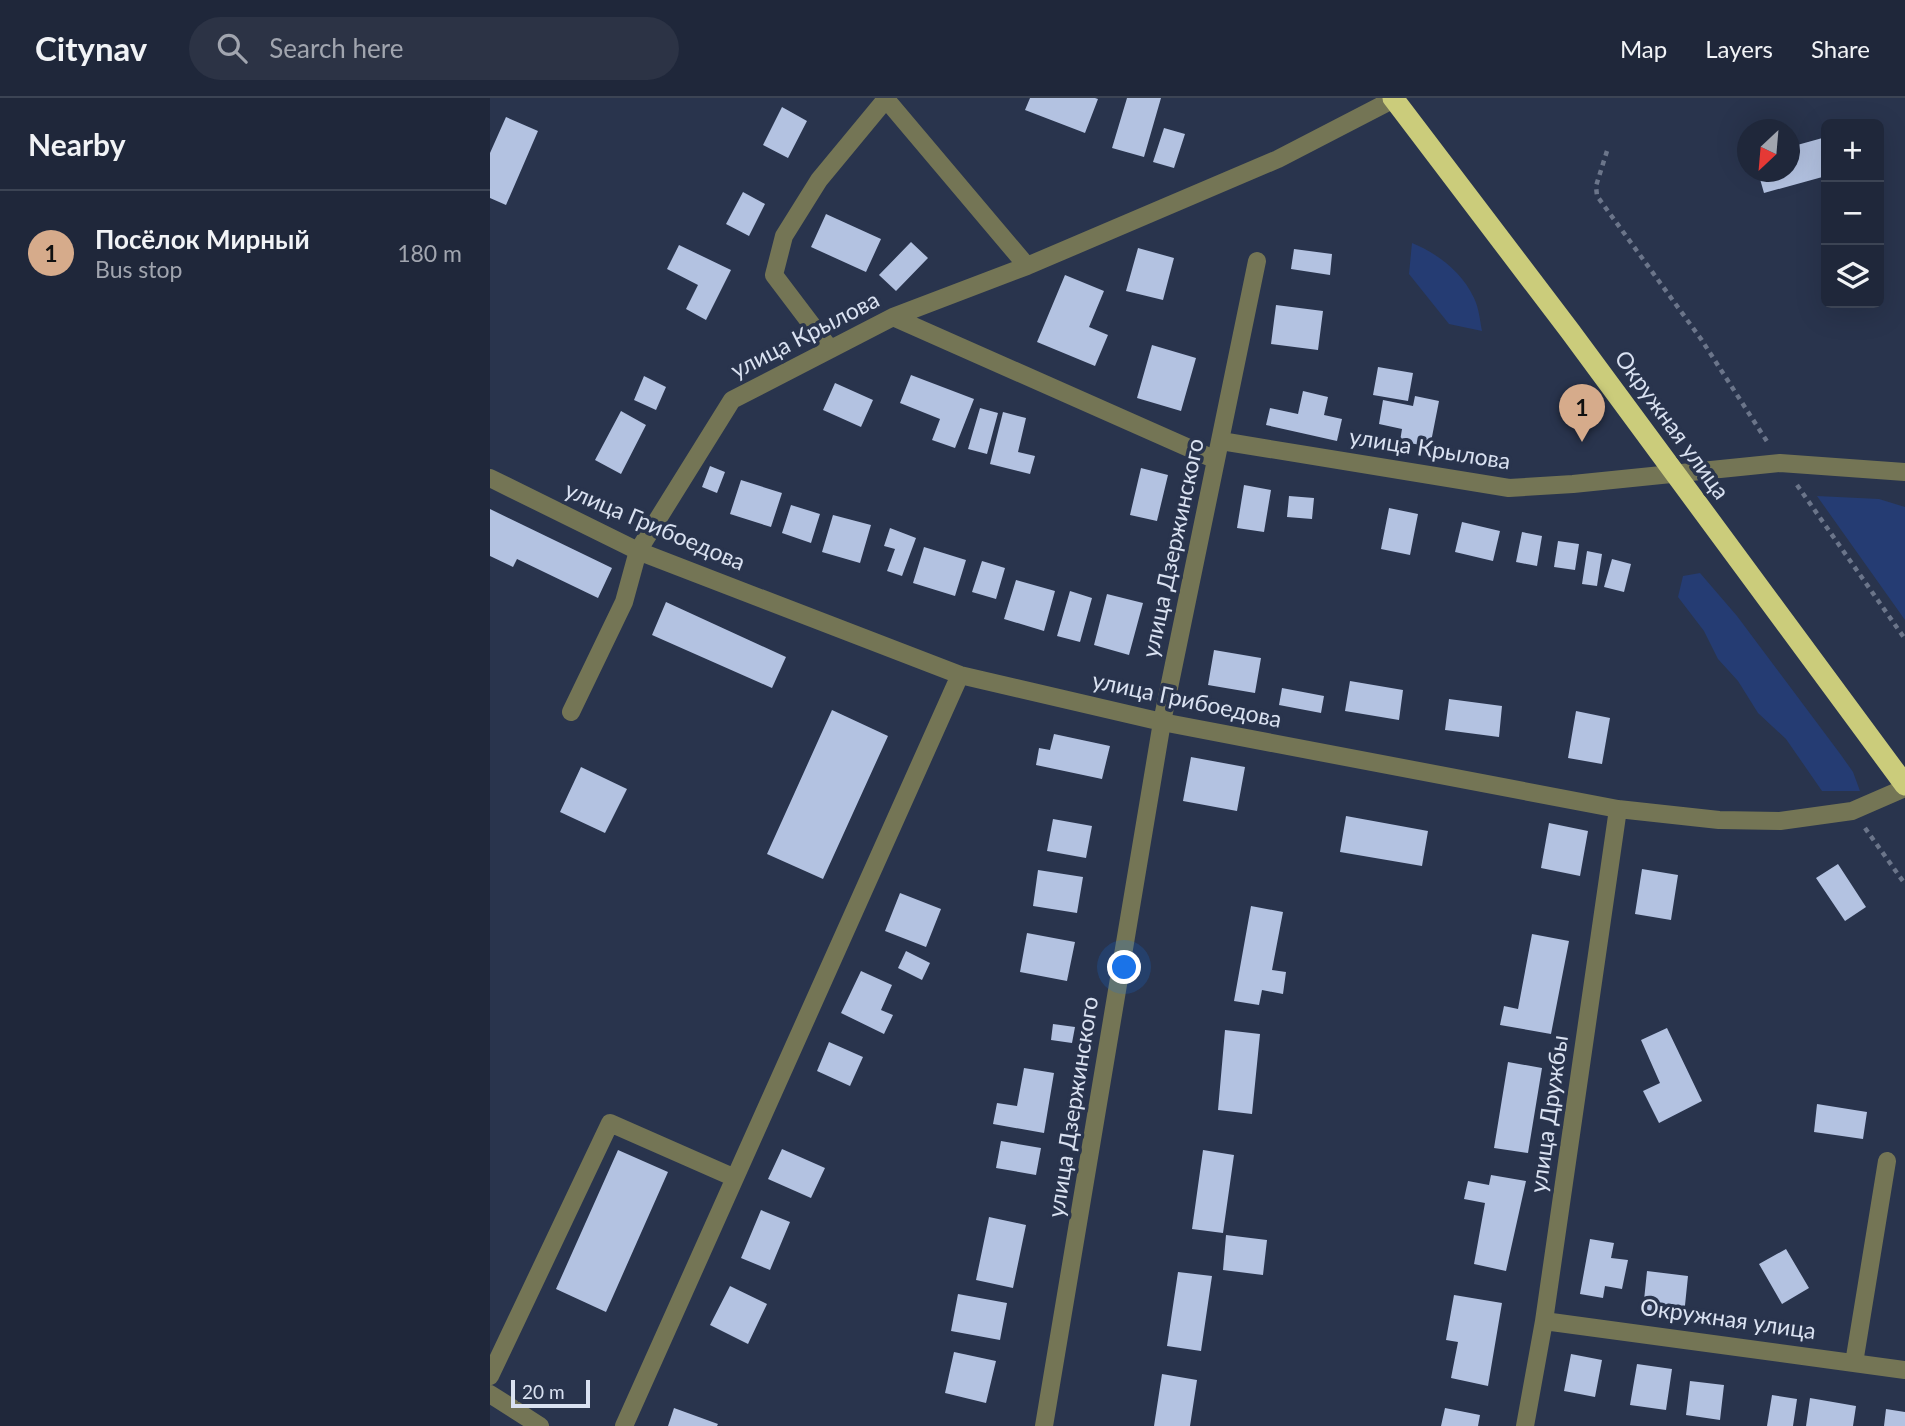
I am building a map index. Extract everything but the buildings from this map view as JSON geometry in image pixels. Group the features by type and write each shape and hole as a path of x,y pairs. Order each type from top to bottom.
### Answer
{"highway":[{"name":"Окружная улица","path":"1394,99 1905,786"}],"street":[{"path":"830,349 774,275 784,236 819,180 885,98 1027,266"},
{"name":"улица Крылова","path":"570,712 624,602 638,551 732,400 893,317 1027,266 1278,159 1394,99"},
{"name":"улица Дзержинского","path":"1044,1426 1162,722 1257,261"},
{"path":"893,317 1216,460"},
{"name":"улица Крылова","path":"1221,441 1509,488 1780,463 1905,472"},
{"name":"улица Грибоедова","path":"490,478 638,551 960,675 1162,722 1618,809 1718,820 1780,821 1852,811 1905,786"},
{"path":"624,1426 960,675"},
{"name":"улица Дружбы","path":"1525,1426 1544,1321 1618,809"},
{"path":"490,1376 610,1123 735,1178"},
{"path":"1854,1363 1887,1161"},
{"name":"Окружная улица","path":"1544,1321 1905,1370"},
{"path":"490,1394 540,1426"}],"path":[{"path":"1607,150 1596,186 1597,196 1702,339 1780,463 1905,639"},
{"path":"1852,811 1905,884"}],"shaded area":[{"path":"1412,243 1431,252 1463,280 1476,302 1482,331 1449,324 1409,274"},
{"path":"1817,496 1879,499 1905,507 1905,620"},
{"path":"1700,573 1737,616 1841,755 1853,772 1860,791 1822,791 1786,739 1758,713 1738,681 1718,659 1704,631 1678,597 1683,576"}],"place":[{"name":"Посёлок Мирный","path":"1582,442"}]}
